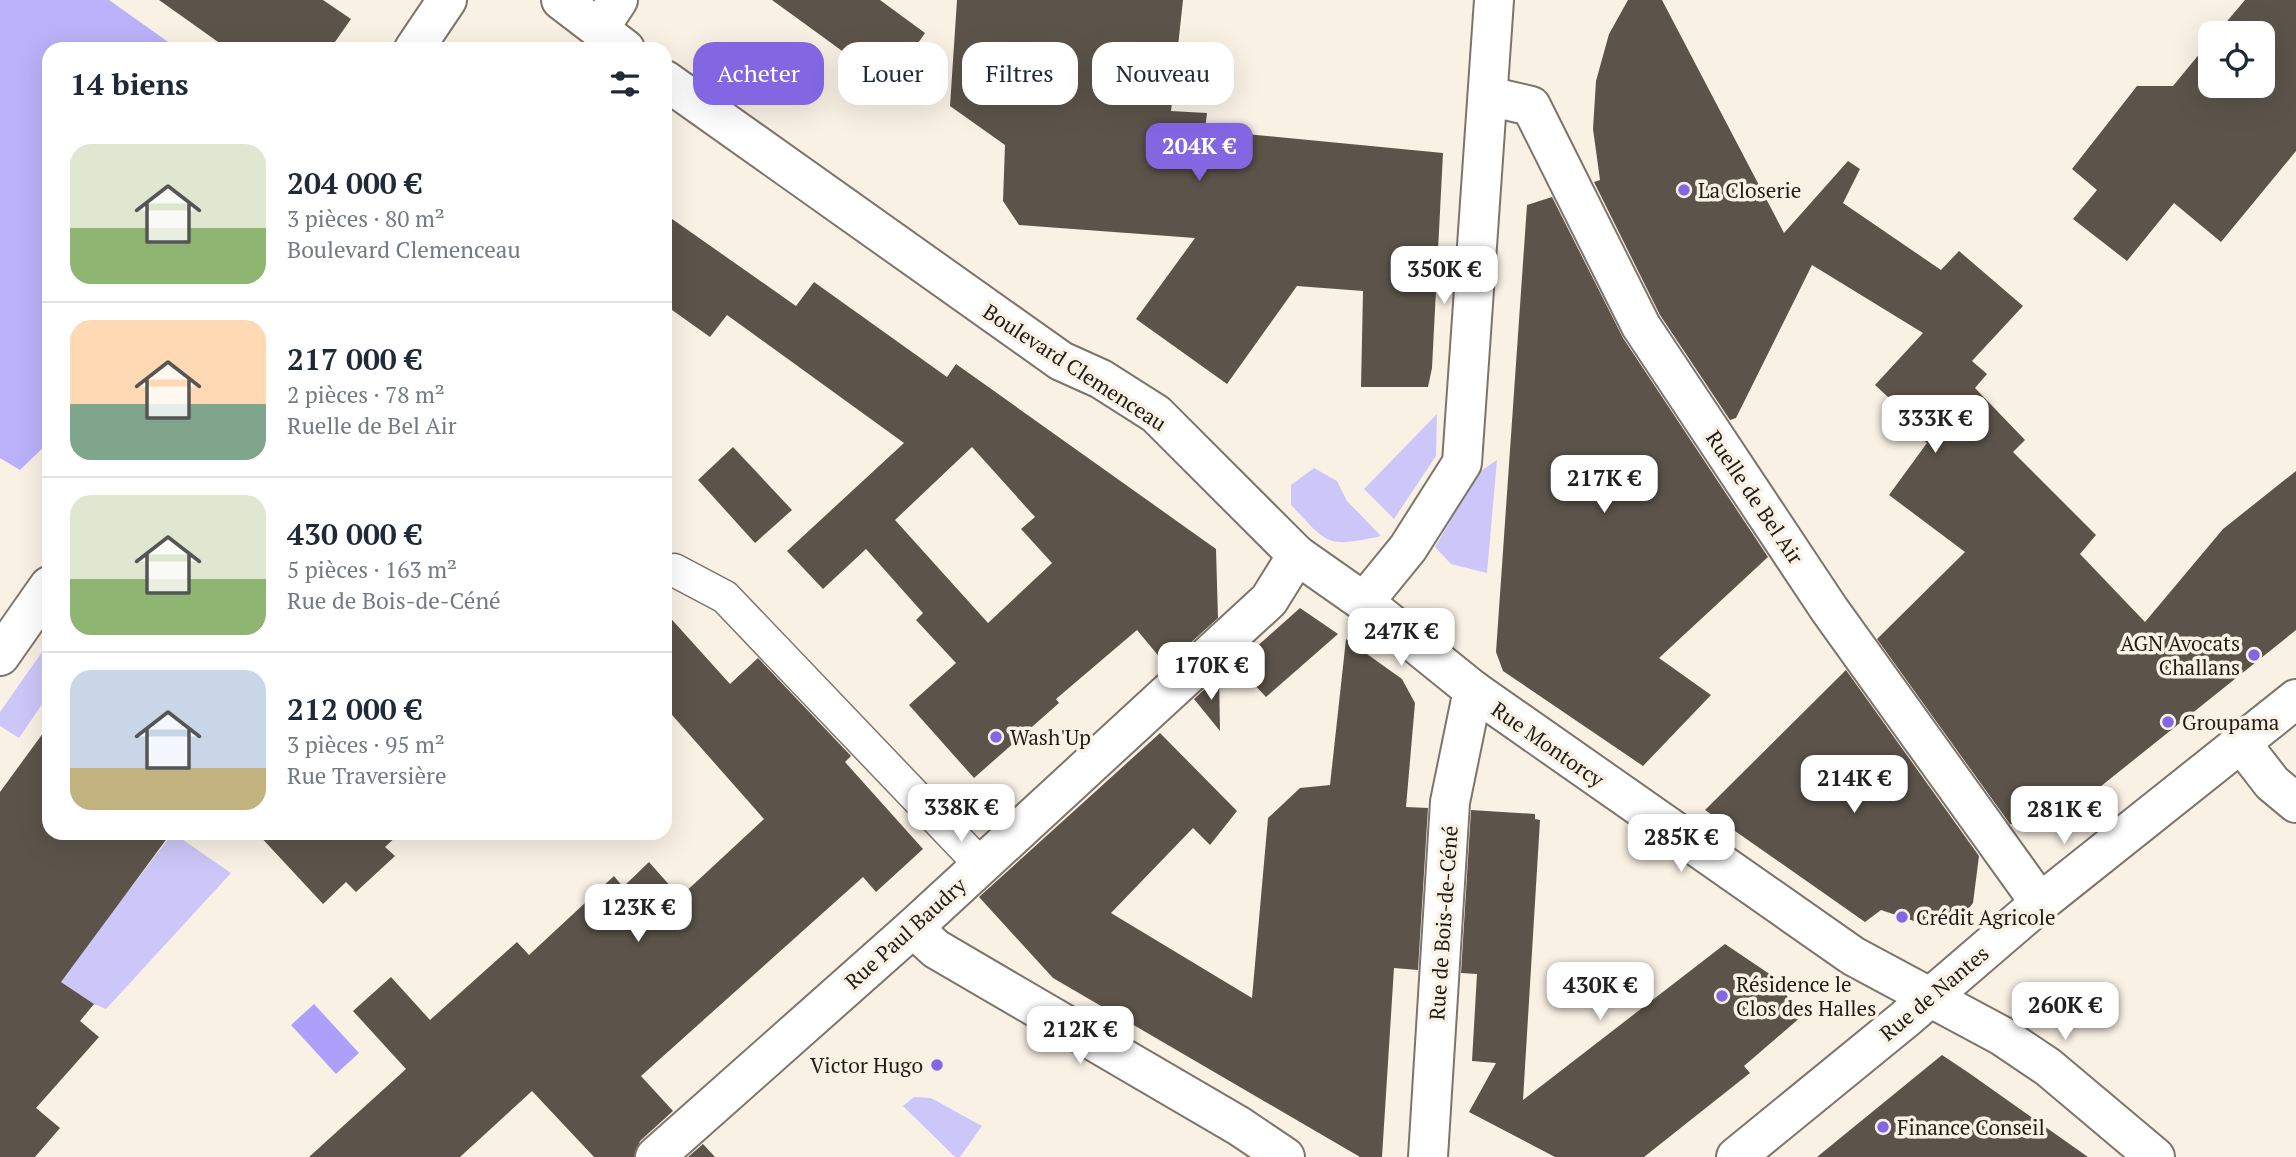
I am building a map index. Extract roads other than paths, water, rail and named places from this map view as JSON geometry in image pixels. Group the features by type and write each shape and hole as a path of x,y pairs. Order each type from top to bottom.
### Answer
{"street":[{"path":"419,42 447,0"},
{"path":"561,0 614,26"},
{"path":"1364,602 1408,548 1462,463 1494,0"},
{"name":"Boulevard Clemenceau","path":"672,85 1060,361 1101,379 1156,414 1297,555 1364,602"},
{"name":"Ruelle de Bel Air","path":"1488,96 1531,106 1641,326 1829,609 2040,903"},
{"name":"Rue Paul Baudry","path":"655,1157 913,928 1269,600 1297,555"},
{"path":"0,656 42,596"},
{"name":"Rue Montorcy","path":"1364,602 1473,690 1853,956 2002,1036 2048,1067 2155,1157"},
{"name":"Rue de Bois-de-Céné","path":"1428,1157 1450,802 1473,690"},
{"name":"Rue de Nantes","path":"1736,1157 2040,903 2296,699"},
{"path":"2241,743 2272,783 2296,803"},
{"path":"913,928 936,949 1239,1125 1285,1157"}],"lane":[{"path":"674,570 725,597 981,865"}],"place":[{"name":"La Closerie","path":"1684,190"},
{"name":"AGN Avocats Challans","path":"2254,655"},
{"name":"Groupama","path":"2168,722"},
{"name":"Wash'Up","path":"996,737"},
{"name":"Crédit Agricole","path":"1902,917"},
{"name":"Résidence le Clos des Halles","path":"1722,996"},
{"name":"Victor Hugo","path":"937,1065"},
{"name":"Finance Conseil","path":"1883,1127"}]}
